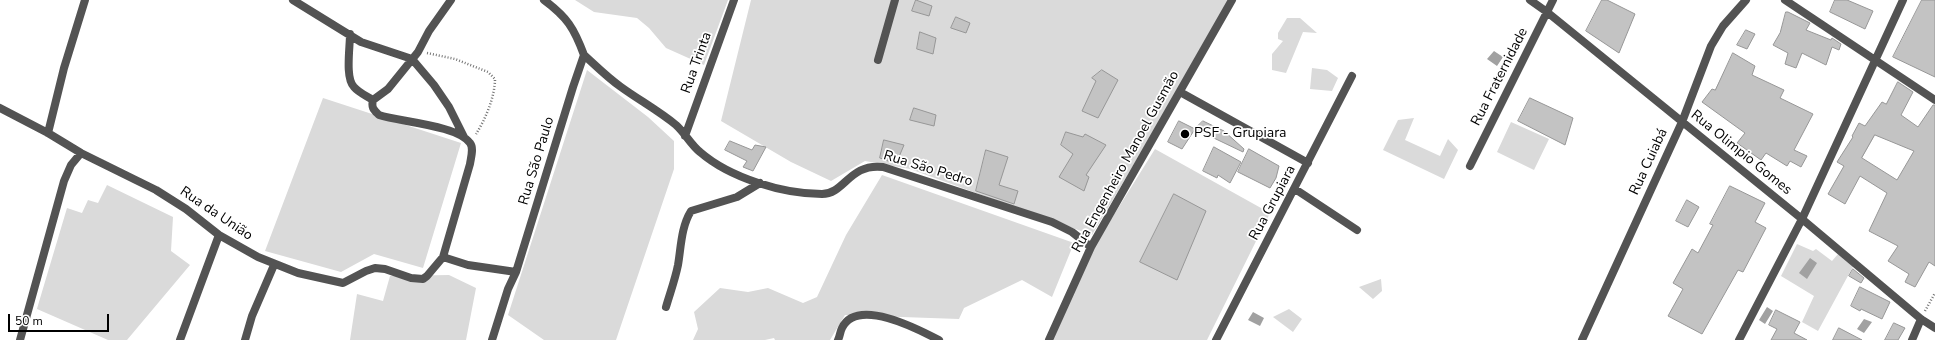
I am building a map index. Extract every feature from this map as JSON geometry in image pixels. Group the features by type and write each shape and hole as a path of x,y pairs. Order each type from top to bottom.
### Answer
{"street":[{"path":"48,133 64,68 85,0"},
{"path":"293,0 361,42 412,59 434,85 449,107 464,137 470,143"},
{"path":"373,100 388,89 422,47 429,31 451,0"},
{"path":"544,0 570,22 576,33 584,55"},
{"name":"Rua Trinta","path":"685,136 734,0"},
{"path":"878,60 895,0"},
{"name":"Rua Engenheiro Manoel Gusmão","path":"1049,340 1091,247 1232,0"},
{"name":"Rua Olimpio Gomes","path":"1530,0 1547,12 1802,219 1922,319 1935,328"},
{"name":"Rua Fraternidade","path":"1470,166 1553,0"},
{"name":"Rua Cuiabá","path":"1582,340 1682,122 1714,41 1724,26 1746,0"},
{"path":"1785,0 1935,100"},
{"path":"1739,340 1802,219 1903,0"},
{"path":"350,34 348,74 350,82 354,88 373,100"},
{"name":"Rua São Pedro","path":"584,55 619,86 676,126 701,153 733,173 760,183 807,193 828,194 834,191 855,172 865,168 883,167 1052,222 1072,232 1091,247"},
{"name":"Rua São Paulo","path":"492,340 508,289 516,272 584,55"},
{"name":"Rua Grupiara","path":"1216,340 1352,76"},
{"path":"1180,92 1308,163"},
{"path":"373,100 373,109 379,115 444,129 464,137"},
{"name":"Rua da União","path":"0,108 48,133 81,153 167,197 219,235 274,265 311,277 343,283 376,268 385,269 411,278 423,279 427,276 443,257 470,164 472,150 470,143"},
{"path":"20,340 64,181 71,165 81,153"},
{"path":"666,307 678,266 682,238 688,216 691,211 737,197 760,183"},
{"path":"1295,189 1356,230"},
{"path":"180,340 219,235"},
{"path":"443,257 468,265 516,272"},
{"path":"245,340 252,316 274,265"},
{"path":"838,340 842,327 850,319 866,314 877,315 896,321 939,340"},
{"path":"1912,340 1922,319"}],"path":[{"path":"422,47 433,55 454,59 488,72 495,79 494,92 482,126 470,143"},
{"path":"1922,319 1935,293"}],"shaded area":[{"path":"575,0 728,0 704,65 666,48 649,28 637,18 594,12"},
{"path":"751,0 1231,0 1092,235 910,169 865,161 831,181 791,162 721,121"},
{"path":"1287,18 1300,18 1317,33 1303,32 1286,73 1272,70 1272,54 1283,41 1278,39 1278,33"},
{"path":"1494,51 1503,57 1497,66 1487,59"},
{"path":"1312,68 1327,70 1338,78 1332,91 1310,89"},
{"path":"587,70 648,117 674,141 674,169 616,340 544,340 508,315"},
{"path":"323,98 461,143 423,268 374,254 341,272 265,251"},
{"path":"1414,118 1405,140 1440,156 1448,139 1458,150 1444,179 1383,150 1398,120"},
{"path":"1511,122 1549,139 1534,170 1497,152"},
{"path":"1155,149 1270,213 1207,340 1053,340 1092,250"},
{"path":"882,175 1074,243 1052,297 1022,280 964,308 959,319 845,315 830,340 775,340 774,338 765,340 693,340 698,329 694,312 720,288 748,292 768,288 803,303 817,297 846,235"},
{"path":"107,185 173,217 171,251 190,265 127,340 108,340 37,309 33,322 67,208 82,213 88,200 98,203"},
{"path":"1797,244 1813,251 1816,249 1832,261 1838,254 1856,261 1818,331 1802,322 1814,296 1781,276"},
{"path":"1810,258 1817,263 1807,279 1799,273"},
{"path":"449,275 476,288 466,340 350,340 357,294 383,301 390,276"},
{"path":"1381,279 1382,291 1373,299 1359,287"},
{"path":"1767,307 1773,311 1765,324 1759,320"},
{"path":"1289,309 1302,319 1293,332 1273,317"},
{"path":"1253,312 1264,318 1260,326 1248,320"},
{"path":"1864,319 1872,322 1864,333 1857,329"}],"building":[{"path":"916,0 932,6 929,16 912,11"},
{"path":"1602,0 1607,0 1635,14 1619,53 1586,31"},
{"path":"1835,0 1847,0 1873,11 1865,29 1830,12"},
{"path":"1922,0 1935,0 1935,77 1893,57"},
{"path":"1786,12 1810,23 1806,30 1831,40 1832,38 1841,44 1839,50 1832,47 1826,65 1802,53 1796,68 1785,64 1788,53 1773,45 1780,33"},
{"path":"956,17 970,23 966,33 951,28"},
{"path":"1746,30 1755,34 1747,49 1737,45"},
{"path":"920,32 936,38 933,54 917,49"},
{"path":"1733,53 1755,66 1752,75 1784,90 1780,98 1813,114 1794,150 1807,156 1801,167 1790,161 1787,166 1766,153 1761,160 1737,143 1745,133 1702,102 1712,89 1715,90"},
{"path":"1102,70 1118,80 1098,118 1082,111 1096,81 1092,78"},
{"path":"1898,82 1913,92 1901,115 1918,127 1933,105 1935,105 1935,266 1929,262 1915,287 1905,282 1909,274 1888,261 1898,246 1869,231 1887,193 1860,176 1845,204 1828,194 1844,166 1837,162 1853,137 1852,136 1859,123 1865,126 1882,102 1886,104","holes":["1875,135 1914,151 1897,180 1862,158"]},
{"path":"1530,98 1573,118 1565,145 1518,121"},
{"path":"914,108 936,115 934,126 910,120"},
{"path":"1179,121 1195,129 1182,149 1168,142"},
{"path":"1203,121 1224,131 1244,149 1243,152 1195,129"},
{"path":"1066,132 1083,137 1085,134 1106,145 1086,175 1089,177 1084,191 1059,177 1073,154 1061,145"},
{"path":"884,140 904,145 896,164 880,158"},
{"path":"730,141 752,150 755,145 766,147 753,171 743,167 747,161 725,150"},
{"path":"1214,147 1241,162 1230,183 1218,175 1217,178 1203,171"},
{"path":"1249,149 1279,166 1276,178 1270,188 1238,172"},
{"path":"986,150 1008,157 999,185 1018,191 1014,204 976,191"},
{"path":"1730,186 1765,203 1755,222 1766,228 1743,272 1738,270 1702,334 1668,316 1683,289 1673,283 1692,249 1698,253 1713,225 1710,224"},
{"path":"1174,194 1206,211 1177,280 1140,262"},
{"path":"1687,200 1699,207 1688,227 1676,221"},
{"path":"1853,269 1864,278 1861,283 1849,276"},
{"path":"1860,287 1890,302 1882,319 1851,306"},
{"path":"1776,310 1800,322 1794,333 1807,340 1771,340 1777,329 1769,325"},
{"path":"1894,323 1905,328 1898,340 1885,340"},
{"path":"1839,328 1862,340 1833,340"}],"place":[{"name":"PSF - Grupiara","path":"1185,134"}]}
